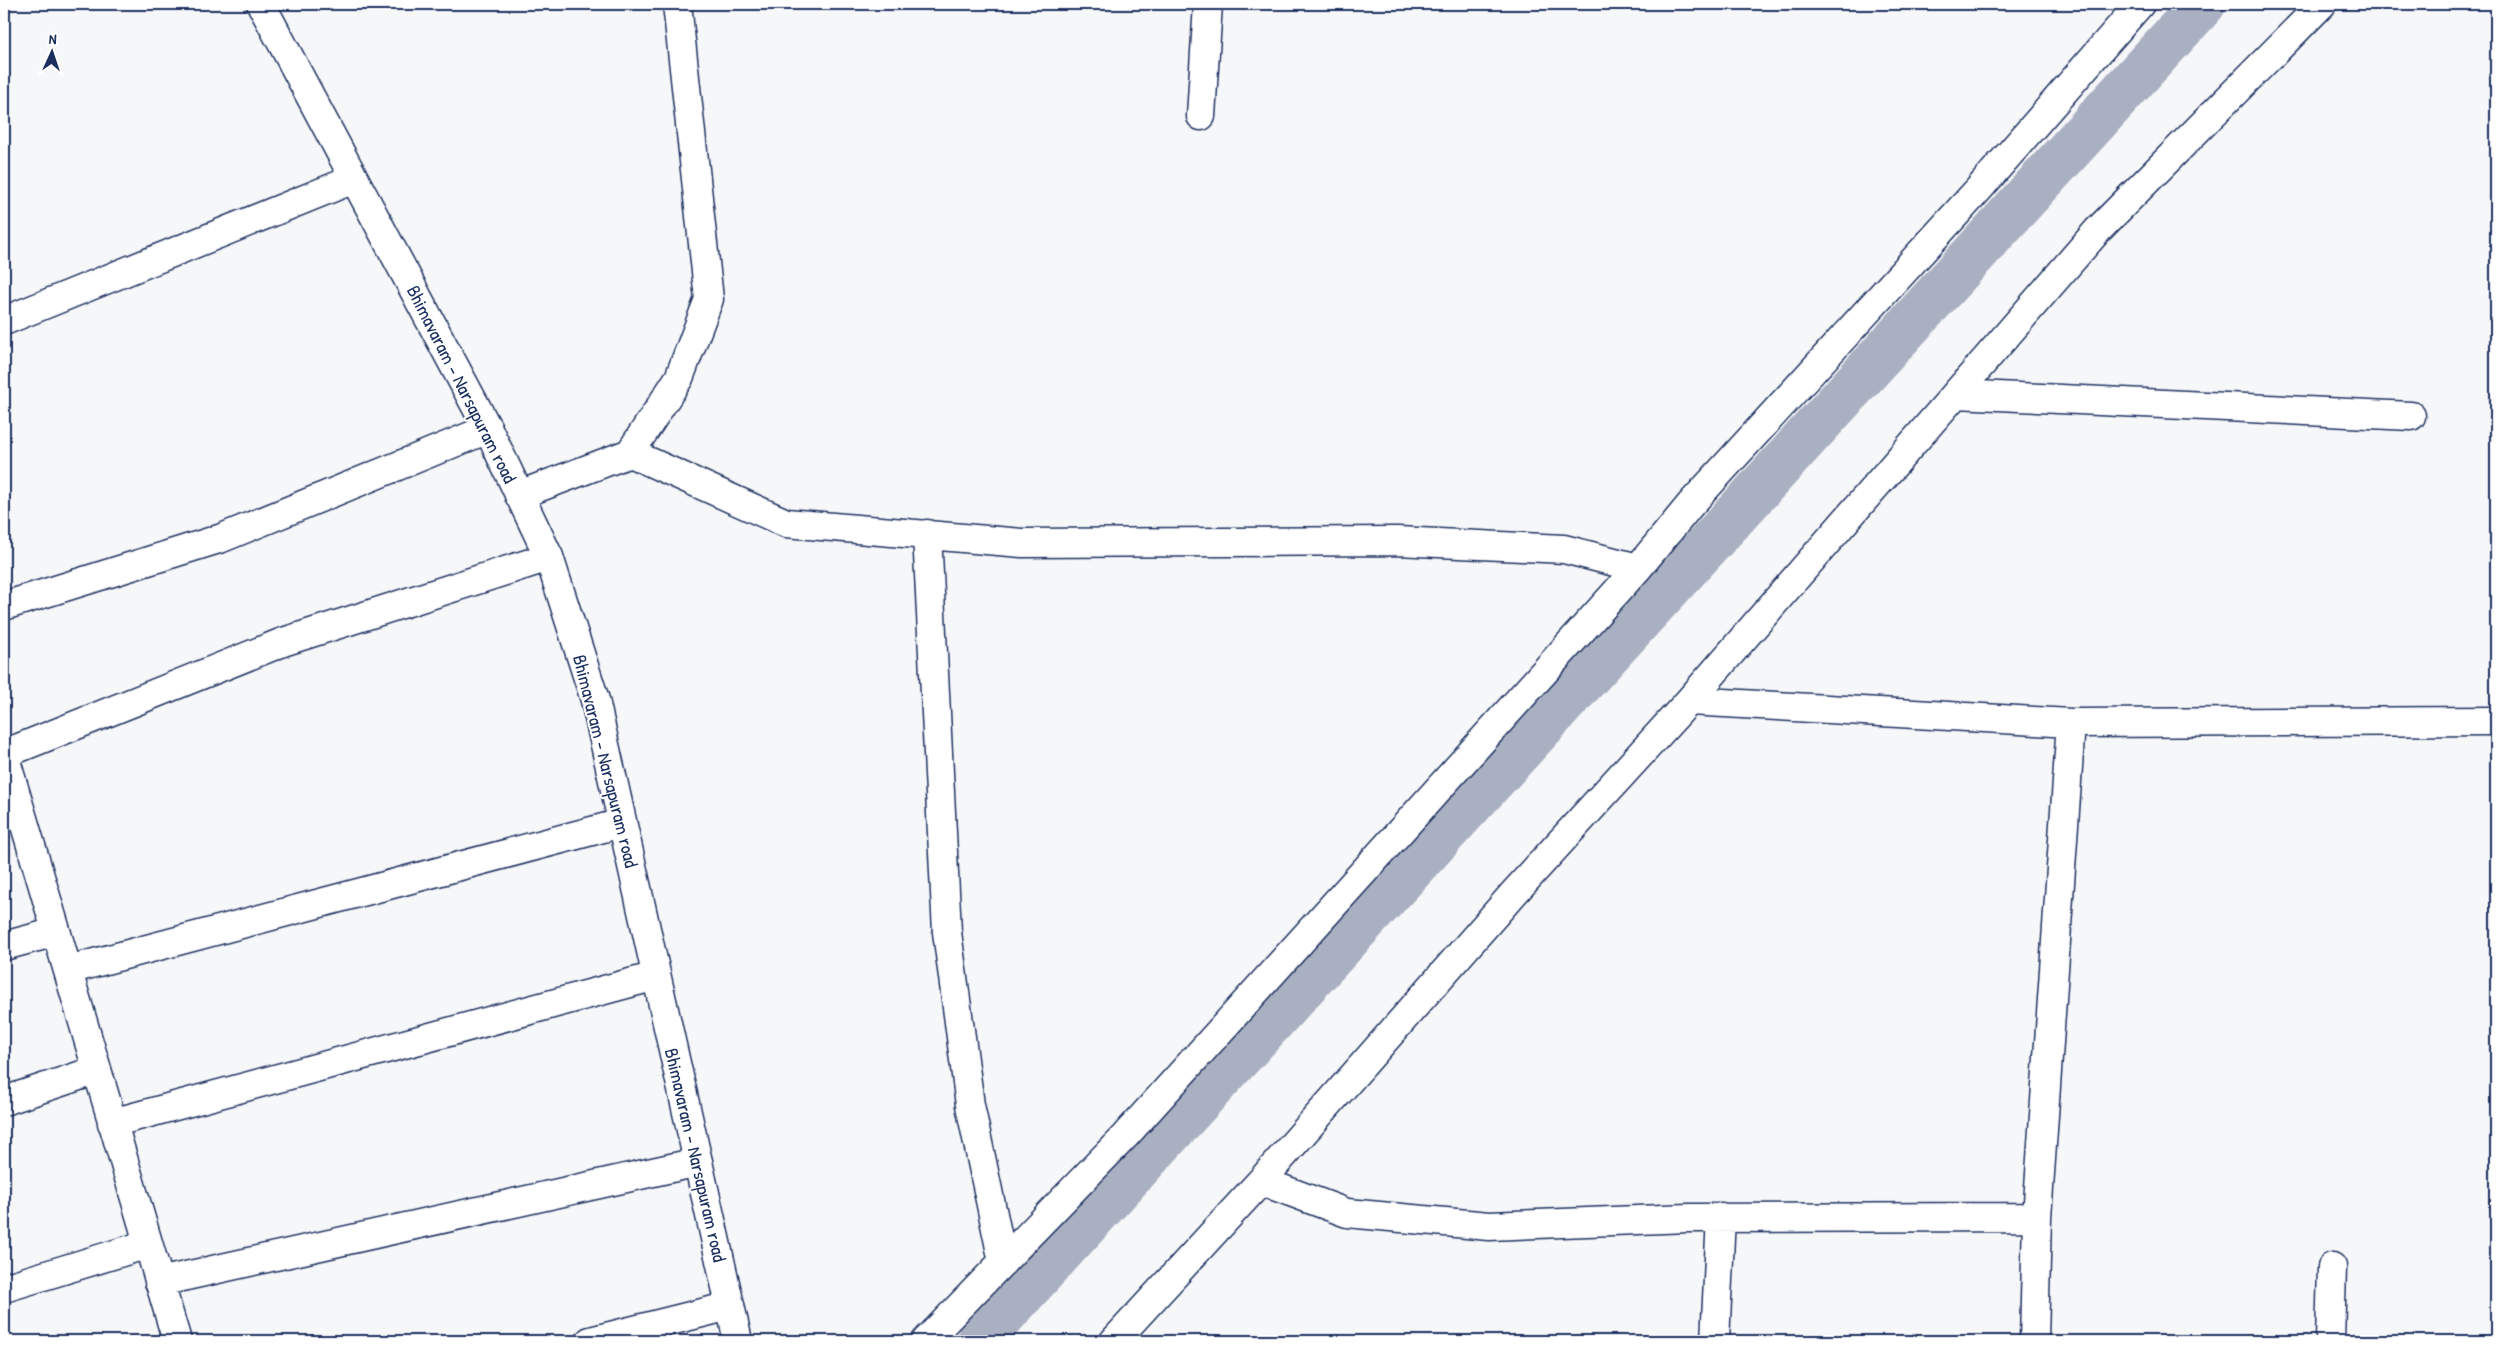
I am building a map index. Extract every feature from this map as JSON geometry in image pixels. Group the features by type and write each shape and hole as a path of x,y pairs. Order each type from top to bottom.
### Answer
{"street":[{"name":"Bhimavaram - Narsapuram road","path":"261,4 488,429 549,557 595,700 738,1341"},
{"path":"519,495 630,453 678,378 709,299 677,4"},
{"path":"1201,116 1208,4"},
{"path":"926,1341 1125,1136 1638,568 1691,504 1978,190 2140,4"},
{"path":"1114,1341 1261,1181 1513,894 1689,701 2098,230 2322,4"},
{"path":"4,321 354,179"},
{"path":"1956,394 2411,416"},
{"path":"4,606 222,538 488,429"},
{"path":"630,453 786,522 1022,543 1397,541 1554,548 1638,568"},
{"path":"927,534 947,932 970,1105 1003,1262"},
{"path":"177,1341 4,754 283,642 549,557"},
{"path":"1689,701 2071,723 2496,721"},
{"path":"2034,1341 2037,1217 2071,723"},
{"path":"68,970 622,823"},
{"path":"4,946 56,932"},
{"path":"112,1123 656,976"},
{"path":"4,1101 97,1070"},
{"path":"159,1282 698,1162"},
{"path":"1261,1181 1347,1213 1489,1226 1721,1217 2037,1217"},
{"path":"1714,1341 1721,1217"},
{"path":"4,1288 148,1244"},
{"path":"2330,1341 2332,1267"},
{"path":"590,1341 730,1306"}],"waterway":[{"path":"979,1341 2203,4"}]}
